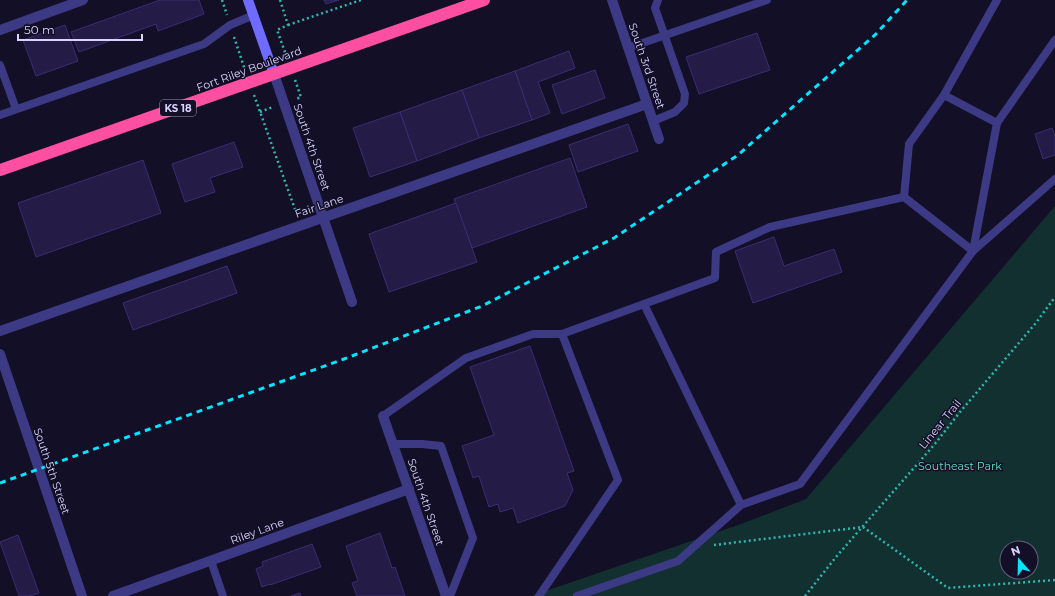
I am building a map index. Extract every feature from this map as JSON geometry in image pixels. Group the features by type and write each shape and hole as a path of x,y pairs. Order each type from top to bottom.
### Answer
{"highway":[{"name":"Fort Riley Boulevard","path":"0,170 484,0"}],"main road":[{"name":"South 4th Street","path":"248,0 274,74"}],"street":[{"path":"0,30 83,0"},
{"name":"South 3rd Street","path":"612,0 646,104 659,138"},
{"name":"South 4th Street","path":"274,74 352,302"},
{"name":"Fair Lane","path":"0,331 646,104"},
{"name":"South 5th Street","path":"0,354 82,596"},
{"name":"South 4th Street","path":"383,416 446,596"},
{"name":"Riley Lane","path":"113,596 409,490"}],"lane":[{"path":"652,121 675,112 684,104 685,94 655,8 658,0"},
{"path":"628,48 767,0"},
{"path":"904,197 909,144 944,95 997,0"},
{"path":"0,115 204,44 230,25 254,15"},
{"path":"973,252 997,123 1055,40"},
{"path":"0,65 2,78 16,109"},
{"path":"944,95 997,123"},
{"path":"577,596 678,561 741,505 800,484 973,252 1055,179"},
{"path":"904,197 973,252"},
{"path":"383,416 466,358 533,334 562,334 715,278 716,252 770,227 904,197"},
{"path":"644,304 741,505"},
{"path":"539,596 618,480 562,334"},
{"path":"393,444 422,444 441,446 473,538 450,596"},
{"path":"211,561 223,596"}],"path":[{"path":"222,0 301,225"},
{"path":"280,0 288,25"},
{"path":"301,97 277,30 361,0"},
{"name":"Linear Trail","path":"805,596 836,557 1035,324 1055,297"},
{"path":"694,548 863,527 948,588 1055,580"}],"green space":[{"name":"Southeast Park","path":"1055,206 1055,596 531,596 741,524 806,499"}],"building":[{"path":"160,0 199,0 204,14 158,31 156,24 79,52 71,32"},
{"path":"324,0 339,0 326,4"},
{"path":"65,25 78,61 36,76 23,40"},
{"path":"757,33 770,70 699,94 686,57"},
{"path":"569,51 575,68 538,82 550,113 532,120 515,71"},
{"path":"595,70 605,98 562,114 552,85"},
{"path":"515,71 532,120 479,138 462,90"},
{"path":"462,90 479,138 417,161 400,112"},
{"path":"400,112 417,161 370,177 353,128"},
{"path":"628,124 638,151 578,172 569,145"},
{"path":"1052,128 1055,136 1055,155 1043,159 1035,134"},
{"path":"234,142 243,167 210,178 215,192 185,202 172,164"},
{"path":"570,158 587,207 472,248 454,199"},
{"path":"143,160 161,213 36,257 18,203"},
{"path":"456,203 477,262 389,292 369,234"},
{"path":"774,237 784,266 834,249 842,272 753,303 735,251"},
{"path":"227,266 237,293 133,330 123,303"},
{"path":"530,346 574,471 567,473 573,490 565,506 518,523 513,508 500,512 498,504 489,507 479,476 473,478 462,446 494,435 470,367"},
{"path":"380,533 392,568 395,567 405,596 357,596 352,583 358,581 346,546"},
{"path":"18,535 39,593 29,596 19,596 0,542"},
{"path":"312,544 321,567 262,587 256,569 263,566 262,562"},
{"path":"300,593 301,596 291,596"}],"railway":[{"path":"0,483 344,359 482,306 614,238 738,155 875,35 907,0"}]}
